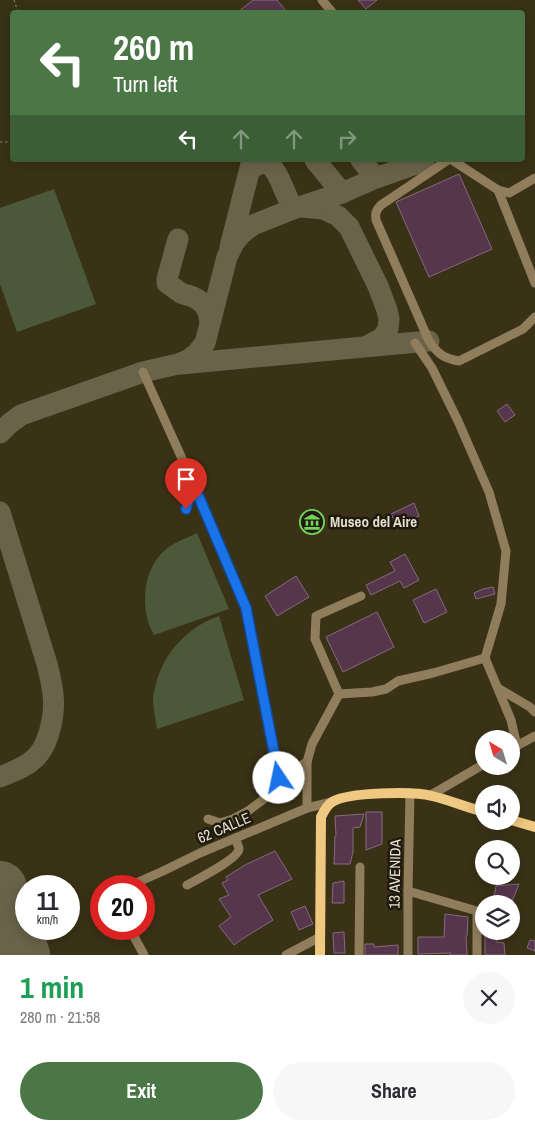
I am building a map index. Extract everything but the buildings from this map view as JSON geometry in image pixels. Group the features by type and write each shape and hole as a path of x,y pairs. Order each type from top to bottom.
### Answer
{"main road":[{"path":"320,955 321,817 332,802 345,797 410,793 430,795 475,809"},
{"path":"520,823 535,828"}],"street":[{"path":"322,0 330,10"},
{"path":"447,162 381,205 375,214 429,341 441,355 459,361 523,329 535,317"},
{"path":"453,162 498,190 509,193 535,178"},
{"path":"498,190 535,283"},
{"path":"415,343 432,368 458,421 489,492 506,551 501,604 485,658 511,720 512,730"},
{"path":"143,372 246,608 279,778"},
{"path":"186,509 193,483"},
{"path":"339,694 315,639 316,616 361,596"},
{"path":"339,694 372,692 386,688 398,681 485,658"},
{"path":"498,688 535,712"},
{"path":"307,808 307,762 312,744 339,694"},
{"path":"520,745 535,736"},
{"path":"208,819 220,823 248,811 264,799 279,778 307,762"},
{"path":"430,795 475,769"},
{"name":"13 AVENIDA","path":"408,955 410,793"},
{"name":"62 CALLE","path":"154,875 200,853 307,808 332,802"},
{"path":"187,885 231,860 239,848 235,838"},
{"path":"359,955 360,867"},
{"path":"408,890 475,904"},
{"path":"286,955 320,937"},
{"path":"136,940 144,955"},
{"path":"477,955 479,940"}],"green space":[{"path":"54,189 96,304 17,332 0,284 0,208"},
{"path":"197,533 229,609 154,635 148,623 145,601 150,571 161,554 169,547"},
{"path":"219,616 244,700 157,729 153,697 165,661 171,651 188,634 197,627"}],"taxiway":[{"path":"230,247 251,162"},
{"path":"317,162 342,193"},
{"path":"363,162 376,178"},
{"path":"0,433 21,415 143,372 188,360 205,343 227,257 241,234 253,225 293,209 342,193 376,178 421,162"},
{"path":"250,170 262,164 271,166 278,175 293,209"},
{"path":"302,207 323,209 338,216 349,227 378,286 387,310 389,319 388,329 382,338 367,346"},
{"path":"178,239 167,283 181,293 201,301 209,315 210,323"},
{"path":"181,364 429,341"},
{"path":"0,512 47,664 54,700 51,726 41,751 26,765 0,777"},
{"path":"0,894 4,899"},
{"path":"21,940 38,955"}],"runway":[{"path":"0,888 23,955"}],"place":[{"name":"Museo del Aire","path":"312,522"}],"route":[{"path":"186,509 193,483 246,608 279,778"}]}
